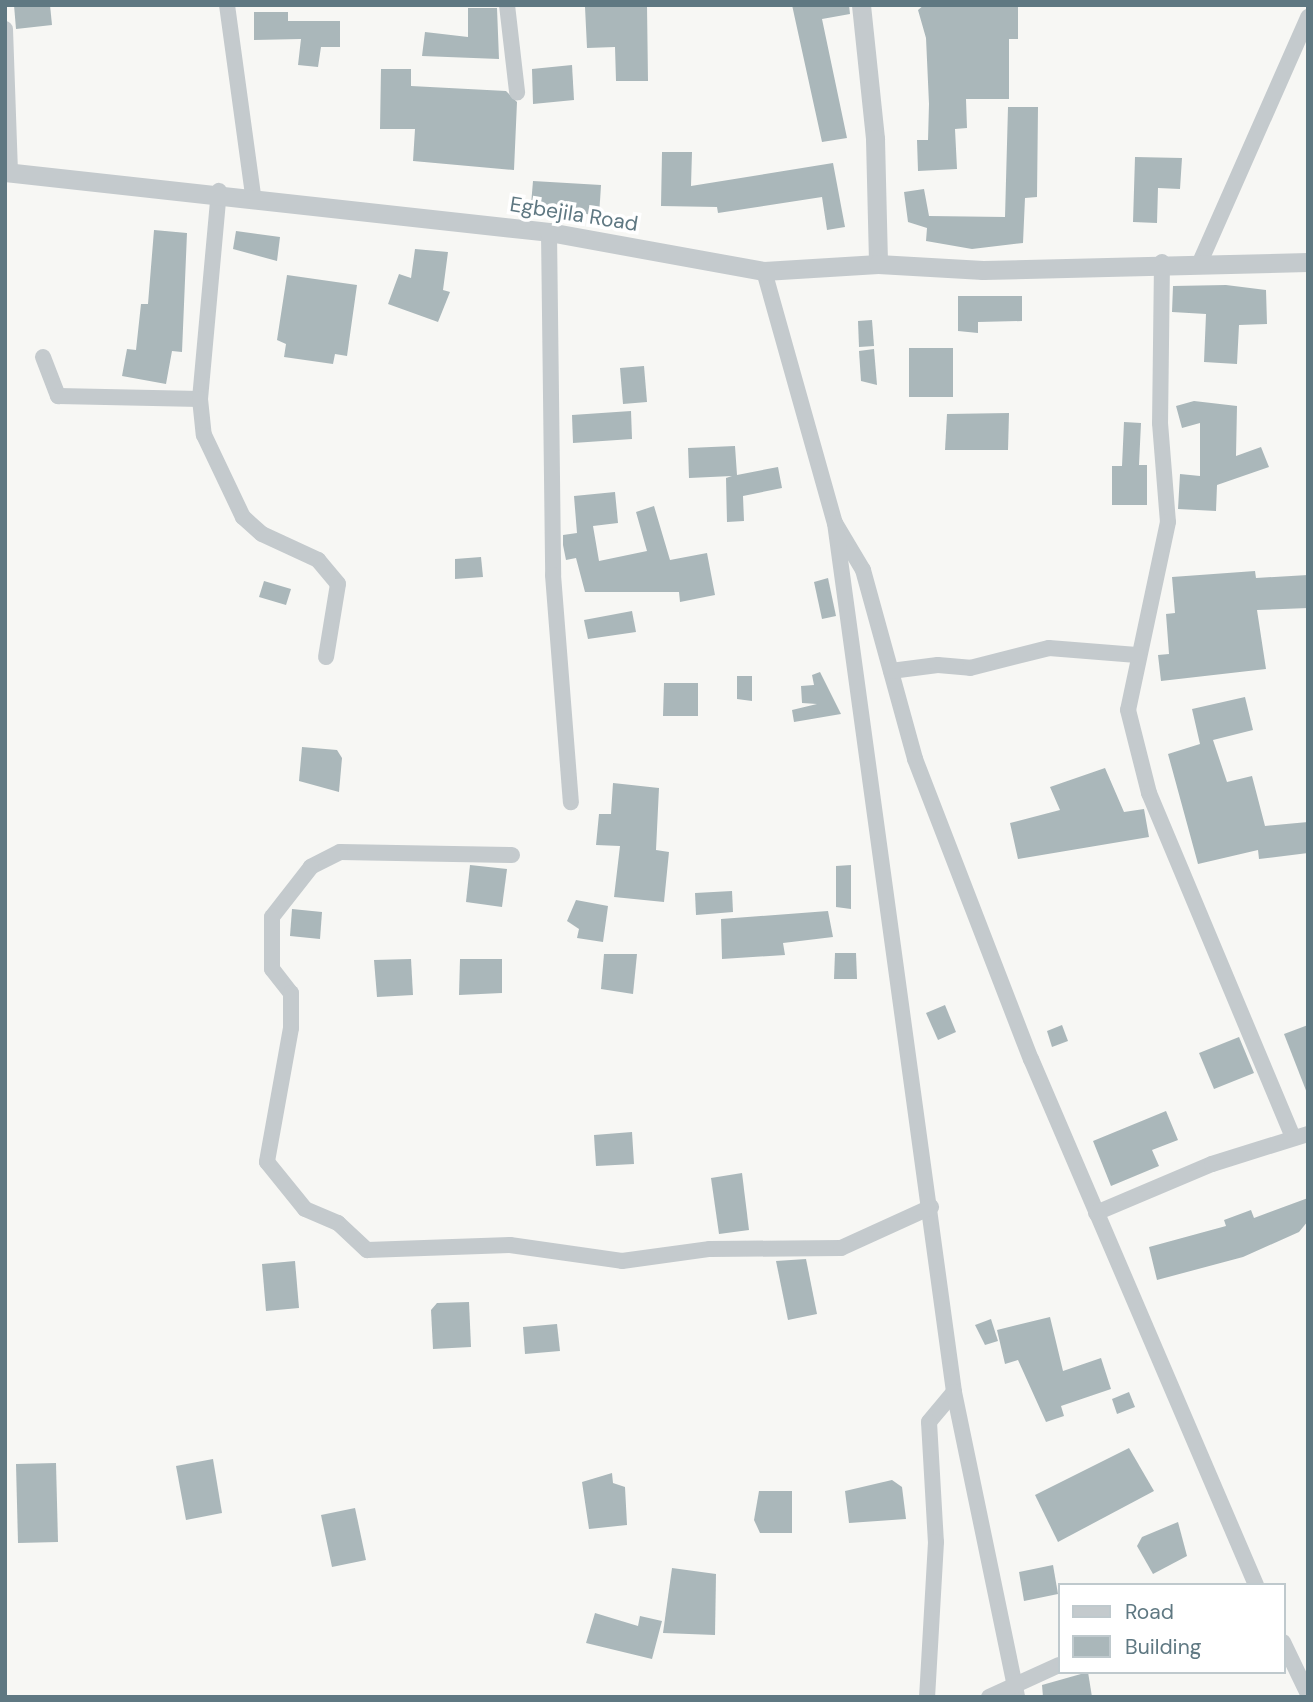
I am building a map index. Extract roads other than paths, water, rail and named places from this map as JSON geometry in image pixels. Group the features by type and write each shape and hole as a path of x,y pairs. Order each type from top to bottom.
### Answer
{"street":[{"path":"227,5 253,194"},
{"path":"508,5 517,92"},
{"path":"861,5 875,139 878,264"},
{"path":"1201,260 1308,17"},
{"path":"5,29 7,172"},
{"name":"Egbejila Road","path":"7,172 253,194 549,232 764,271 878,264 983,270 1201,260 1308,262"},
{"path":"219,191 200,399 204,435 243,517 262,534 318,560 338,584 326,657"},
{"path":"549,232 550,493 571,802"},
{"path":"1096,1213 1301,1135 1135,752 1128,710 1137,656 1168,522 1160,423 1162,262"},
{"path":"764,271 835,523 931,1208 954,1392 1015,1689"},
{"path":"43,357 58,396 200,399"},
{"path":"835,523 863,570 920,771 1096,1213 1250,1583"},
{"path":"891,671 970,668 1049,648 1137,656"},
{"path":"512,855 340,852 311,867 284,896 268,942 272,968 291,993 291,1028 267,1162 295,1200 338,1223 367,1251 510,1245 622,1261 710,1250 841,1248 931,1208"},
{"path":"927,1697 936,1542 929,1422 954,1392"},
{"path":"1285,1646 1308,1694"},
{"path":"989,1697 1015,1689 1058,1666"}]}
